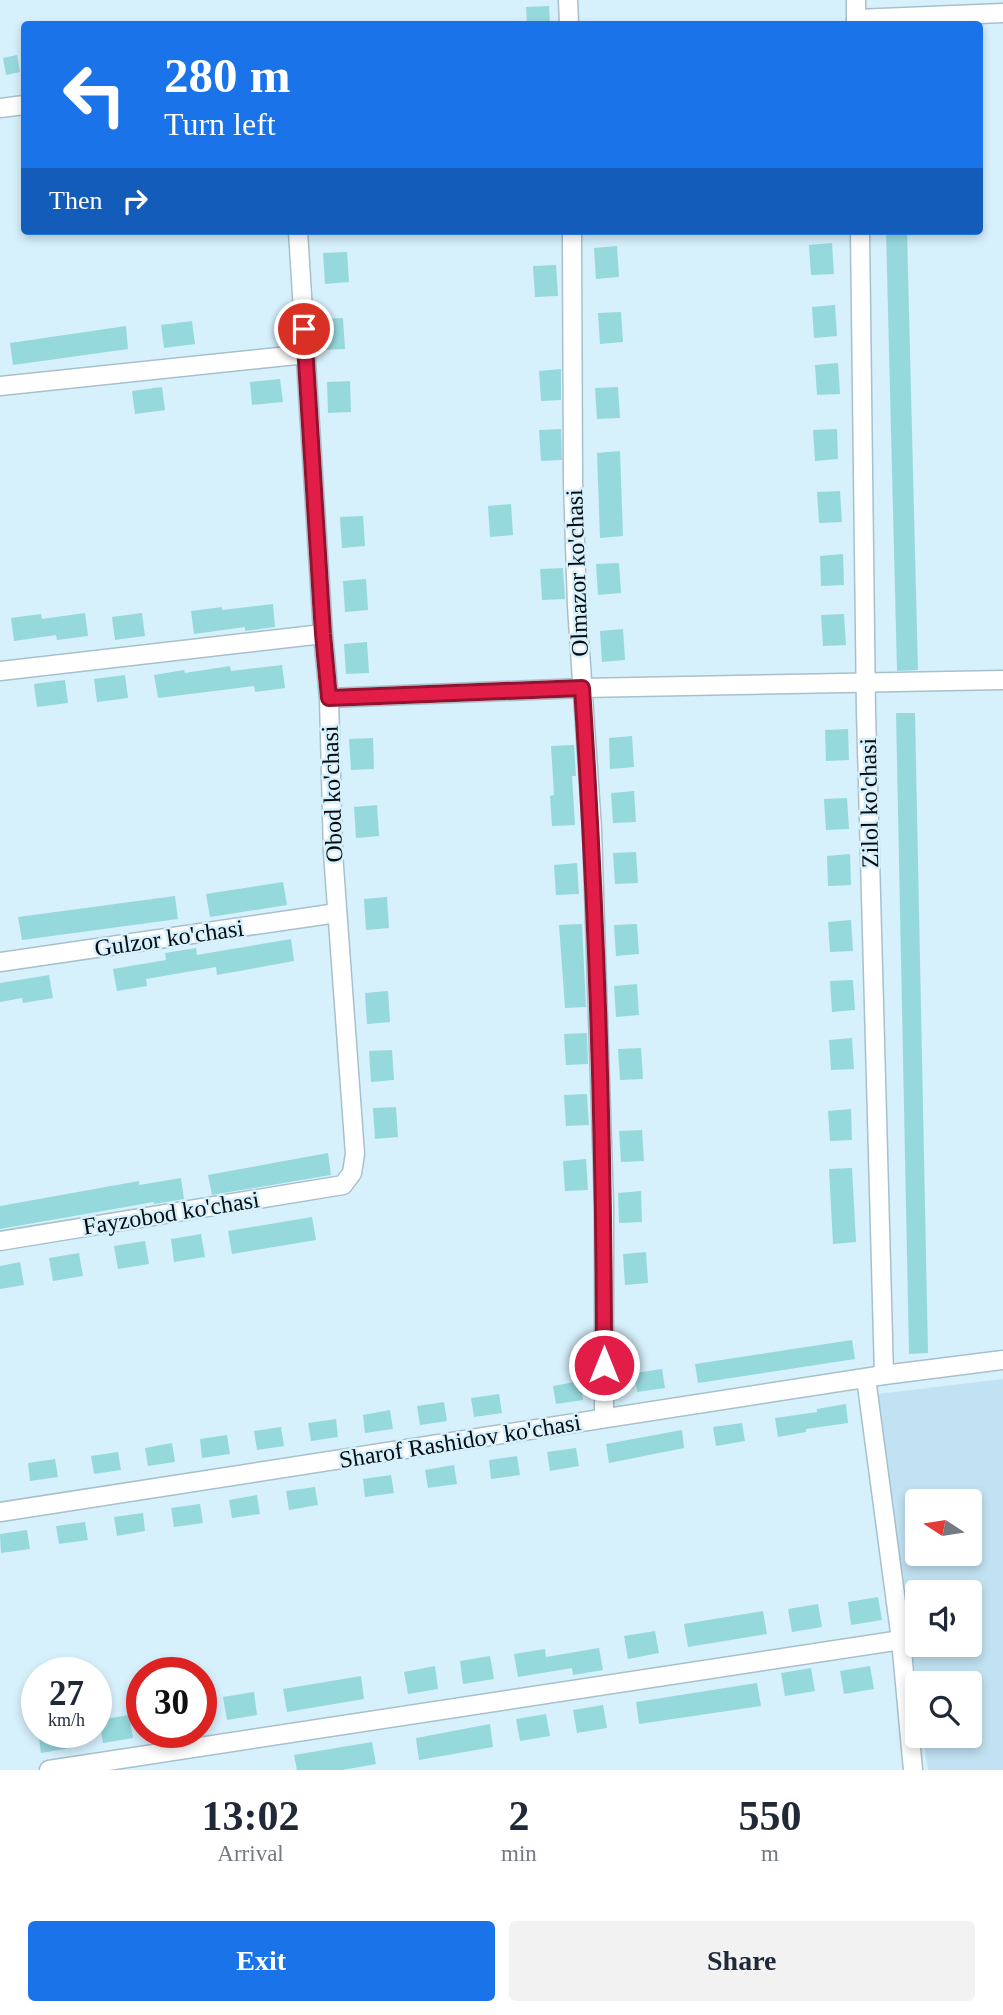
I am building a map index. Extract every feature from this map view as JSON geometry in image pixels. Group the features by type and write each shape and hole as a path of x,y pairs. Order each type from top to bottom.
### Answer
{"street":[{"path":"568,0 569,21"},
{"path":"856,0 856,21"},
{"path":"872,21 1003,13"},
{"path":"0,108 21,105"},
{"name":"Obod ko'chasi","path":"298,235 329,698 333,853 355,1154 352,1173 343,1185"},
{"name":"Olmazor ko'chasi","path":"572,235 573,482 582,688 592,829 603,1192 604,1418"},
{"name":"Zilol ko'chasi","path":"860,235 875,1376 913,1770"},
{"path":"0,386 306,354"},
{"path":"0,671 323,634"},
{"path":"329,698 582,688 1003,680"},
{"name":"Gulzor ko'chasi","path":"0,962 337,913"},
{"name":"Fayzobod ko'chasi","path":"0,1241 343,1185"},
{"name":"Sharof Rashidov ko'chasi","path":"0,1512 875,1376 1003,1360"},
{"path":"49,1770 901,1640"}],"shaded area":[{"path":"1003,1379 1003,1770 928,1770 925,1748 982,1748 982,1671 915,1671 913,1657 982,1657 982,1580 905,1580 905,1598 878,1394"}],"building":[{"path":"549,6 550,21 527,21 526,7"},
{"path":"17,55 20,72 6,75 3,58"},
{"path":"886,235 907,235 918,670 897,671"},
{"path":"832,243 834,274 811,275 809,245"},
{"path":"617,246 619,277 596,279 594,248"},
{"path":"347,252 349,282 325,284 323,253"},
{"path":"556,265 558,296 535,297 533,266"},
{"path":"835,305 837,336 814,338 812,307"},
{"path":"621,312 623,342 600,344 598,313"},
{"path":"343,318 345,349 322,350 320,319"},
{"path":"192,321 195,344 164,348 161,325"},
{"path":"126,326 128,349 13,365 10,343"},
{"path":"838,363 840,394 817,395 815,365"},
{"path":"561,369 561,400 541,401 539,371"},
{"path":"280,379 283,402 252,405 250,382"},
{"path":"350,381 351,412 328,413 327,382"},
{"path":"162,387 165,410 135,414 132,391"},
{"path":"618,387 620,418 597,419 595,388"},
{"path":"561,429 562,460 541,461 539,430"},
{"path":"837,429 838,459 815,461 813,430"},
{"path":"620,451 623,536 600,538 597,453"},
{"path":"840,491 842,522 819,523 817,492"},
{"path":"511,504 513,535 490,537 488,506"},
{"path":"363,516 365,546 342,548 340,517"},
{"path":"843,554 844,585 821,586 820,556"},
{"path":"619,563 621,593 598,595 596,564"},
{"path":"563,568 565,599 542,600 540,569"},
{"path":"366,579 368,610 345,612 343,581"},
{"path":"273,604 275,627 245,631 245,627 194,634 191,611"},
{"path":"85,613 88,636 57,640 56,635 14,641 11,618 41,614 42,619"},
{"path":"142,613 145,636 115,640 112,617"},
{"path":"844,614 846,645 823,646 821,615"},
{"path":"623,629 625,660 602,662 600,631"},
{"path":"367,642 369,673 346,674 344,644"},
{"path":"282,665 285,688 255,692 254,686 158,698 154,675 230,666 231,671"},
{"path":"125,675 128,698 97,702 94,679"},
{"path":"65,680 68,703 37,707 34,684"},
{"path":"896,713 915,713 928,1353 909,1354"},
{"path":"848,729 849,760 826,761 825,730"},
{"path":"632,736 634,767 610,769 609,738"},
{"path":"373,738 374,769 351,770 349,739"},
{"path":"574,745 576,776 572,776 575,825 552,826 550,796 554,795 551,746"},
{"path":"634,791 636,822 613,823 611,793"},
{"path":"847,798 849,829 826,830 824,799"},
{"path":"377,805 379,836 356,838 354,807"},
{"path":"636,852 638,883 615,884 613,853"},
{"path":"850,854 851,885 828,886 827,856"},
{"path":"577,863 579,894 556,895 554,865"},
{"path":"283,882 287,905 210,917 206,894"},
{"path":"175,896 178,919 22,940 18,917"},
{"path":"387,897 389,928 366,930 364,899"},
{"path":"851,920 853,951 830,952 828,922"},
{"path":"582,924 586,1007 565,1008 559,925"},
{"path":"637,924 639,954 616,956 614,925"},
{"path":"291,939 294,961 217,975 216,967 146,979 147,986 117,991 113,969 166,960 165,953 196,948 197,955"},
{"path":"49,975 53,998 23,1003 22,998 0,1002 0,983"},
{"path":"853,980 855,1010 832,1012 830,981"},
{"path":"637,984 639,1015 616,1017 614,986"},
{"path":"388,991 390,1022 367,1024 365,993"},
{"path":"587,1033 588,1064 566,1065 564,1034"},
{"path":"852,1038 854,1069 831,1070 829,1040"},
{"path":"641,1048 643,1079 620,1080 618,1049"},
{"path":"392,1050 394,1080 371,1082 369,1051"},
{"path":"587,1094 589,1125 566,1126 564,1095"},
{"path":"396,1107 398,1137 375,1139 373,1108"},
{"path":"851,1109 852,1140 830,1141 828,1111"},
{"path":"642,1130 644,1161 621,1162 619,1131"},
{"path":"328,1153 331,1175 212,1195 208,1175"},
{"path":"586,1159 588,1190 565,1191 563,1161"},
{"path":"852,1168 856,1242 833,1244 829,1169"},
{"path":"181,1178 184,1199 0,1229 0,1206 139,1181 139,1185"},
{"path":"641,1191 642,1222 619,1223 618,1193"},
{"path":"312,1217 316,1240 232,1254 228,1231"},
{"path":"201,1234 205,1257 174,1262 171,1239"},
{"path":"145,1241 149,1264 118,1269 114,1246"},
{"path":"646,1252 648,1283 625,1285 623,1254"},
{"path":"79,1253 83,1276 53,1281 49,1258"},
{"path":"20,1262 24,1285 0,1289 0,1266"},
{"path":"852,1340 855,1359 698,1383 695,1364"},
{"path":"662,1369 665,1388 637,1392 635,1373"},
{"path":"580,1381 583,1400 556,1404 553,1386"},
{"path":"499,1394 502,1413 474,1417 471,1398"},
{"path":"444,1402 447,1421 420,1425 417,1406"},
{"path":"846,1404 848,1423 806,1429 806,1432 778,1437 775,1418 817,1412 817,1409"},
{"path":"390,1410 393,1429 365,1433 363,1415"},
{"path":"336,1419 338,1437 311,1441 308,1423"},
{"path":"742,1423 745,1441 716,1446 713,1427"},
{"path":"281,1427 284,1446 257,1450 254,1431"},
{"path":"682,1430 684,1448 609,1463 606,1444"},
{"path":"227,1435 230,1454 202,1458 200,1439"},
{"path":"172,1443 175,1462 148,1466 145,1448"},
{"path":"576,1448 579,1466 550,1471 547,1452"},
{"path":"118,1452 121,1470 94,1474 91,1456"},
{"path":"517,1456 520,1475 491,1479 489,1460"},
{"path":"55,1459 58,1477 30,1481 28,1463"},
{"path":"454,1465 457,1484 428,1488 425,1470"},
{"path":"391,1475 394,1493 365,1497 363,1479"},
{"path":"315,1487 318,1505 289,1510 286,1491"},
{"path":"257,1495 260,1514 232,1518 229,1500"},
{"path":"200,1504 203,1523 174,1527 171,1508"},
{"path":"143,1513 145,1531 117,1536 114,1517"},
{"path":"85,1522 88,1540 59,1544 56,1526"},
{"path":"27,1530 30,1549 1,1553 0,1534"},
{"path":"878,1597 882,1620 851,1625 848,1602"},
{"path":"818,1604 822,1627 792,1632 788,1609"},
{"path":"763,1611 767,1634 688,1647 684,1624"},
{"path":"655,1631 659,1653 628,1659 624,1636"},
{"path":"599,1648 603,1670 573,1675 572,1668 518,1677 514,1654 545,1649 546,1657"},
{"path":"490,1656 494,1679 463,1684 460,1661"},
{"path":"435,1666 438,1689 408,1694 404,1672"},
{"path":"870,1666 874,1689 844,1694 840,1671"},
{"path":"811,1668 815,1691 785,1696 781,1673"},
{"path":"361,1676 364,1699 287,1712 283,1689"},
{"path":"757,1683 761,1706 639,1724 636,1702"},
{"path":"254,1692 257,1715 227,1720 223,1697"},
{"path":"603,1705 607,1728 577,1733 573,1710"},
{"path":"546,1714 550,1736 520,1741 516,1719"},
{"path":"126,1716 126,1739 112,1742 112,1718"},
{"path":"490,1724 493,1747 419,1760 416,1738"},
{"path":"372,1742 376,1764 342,1770 297,1770 294,1755"},
{"path":"40,1748 71,1748 41,1753"}],"route":[{"path":"304,329 329,698 582,688 592,829 604,1206 604,1365"}]}
